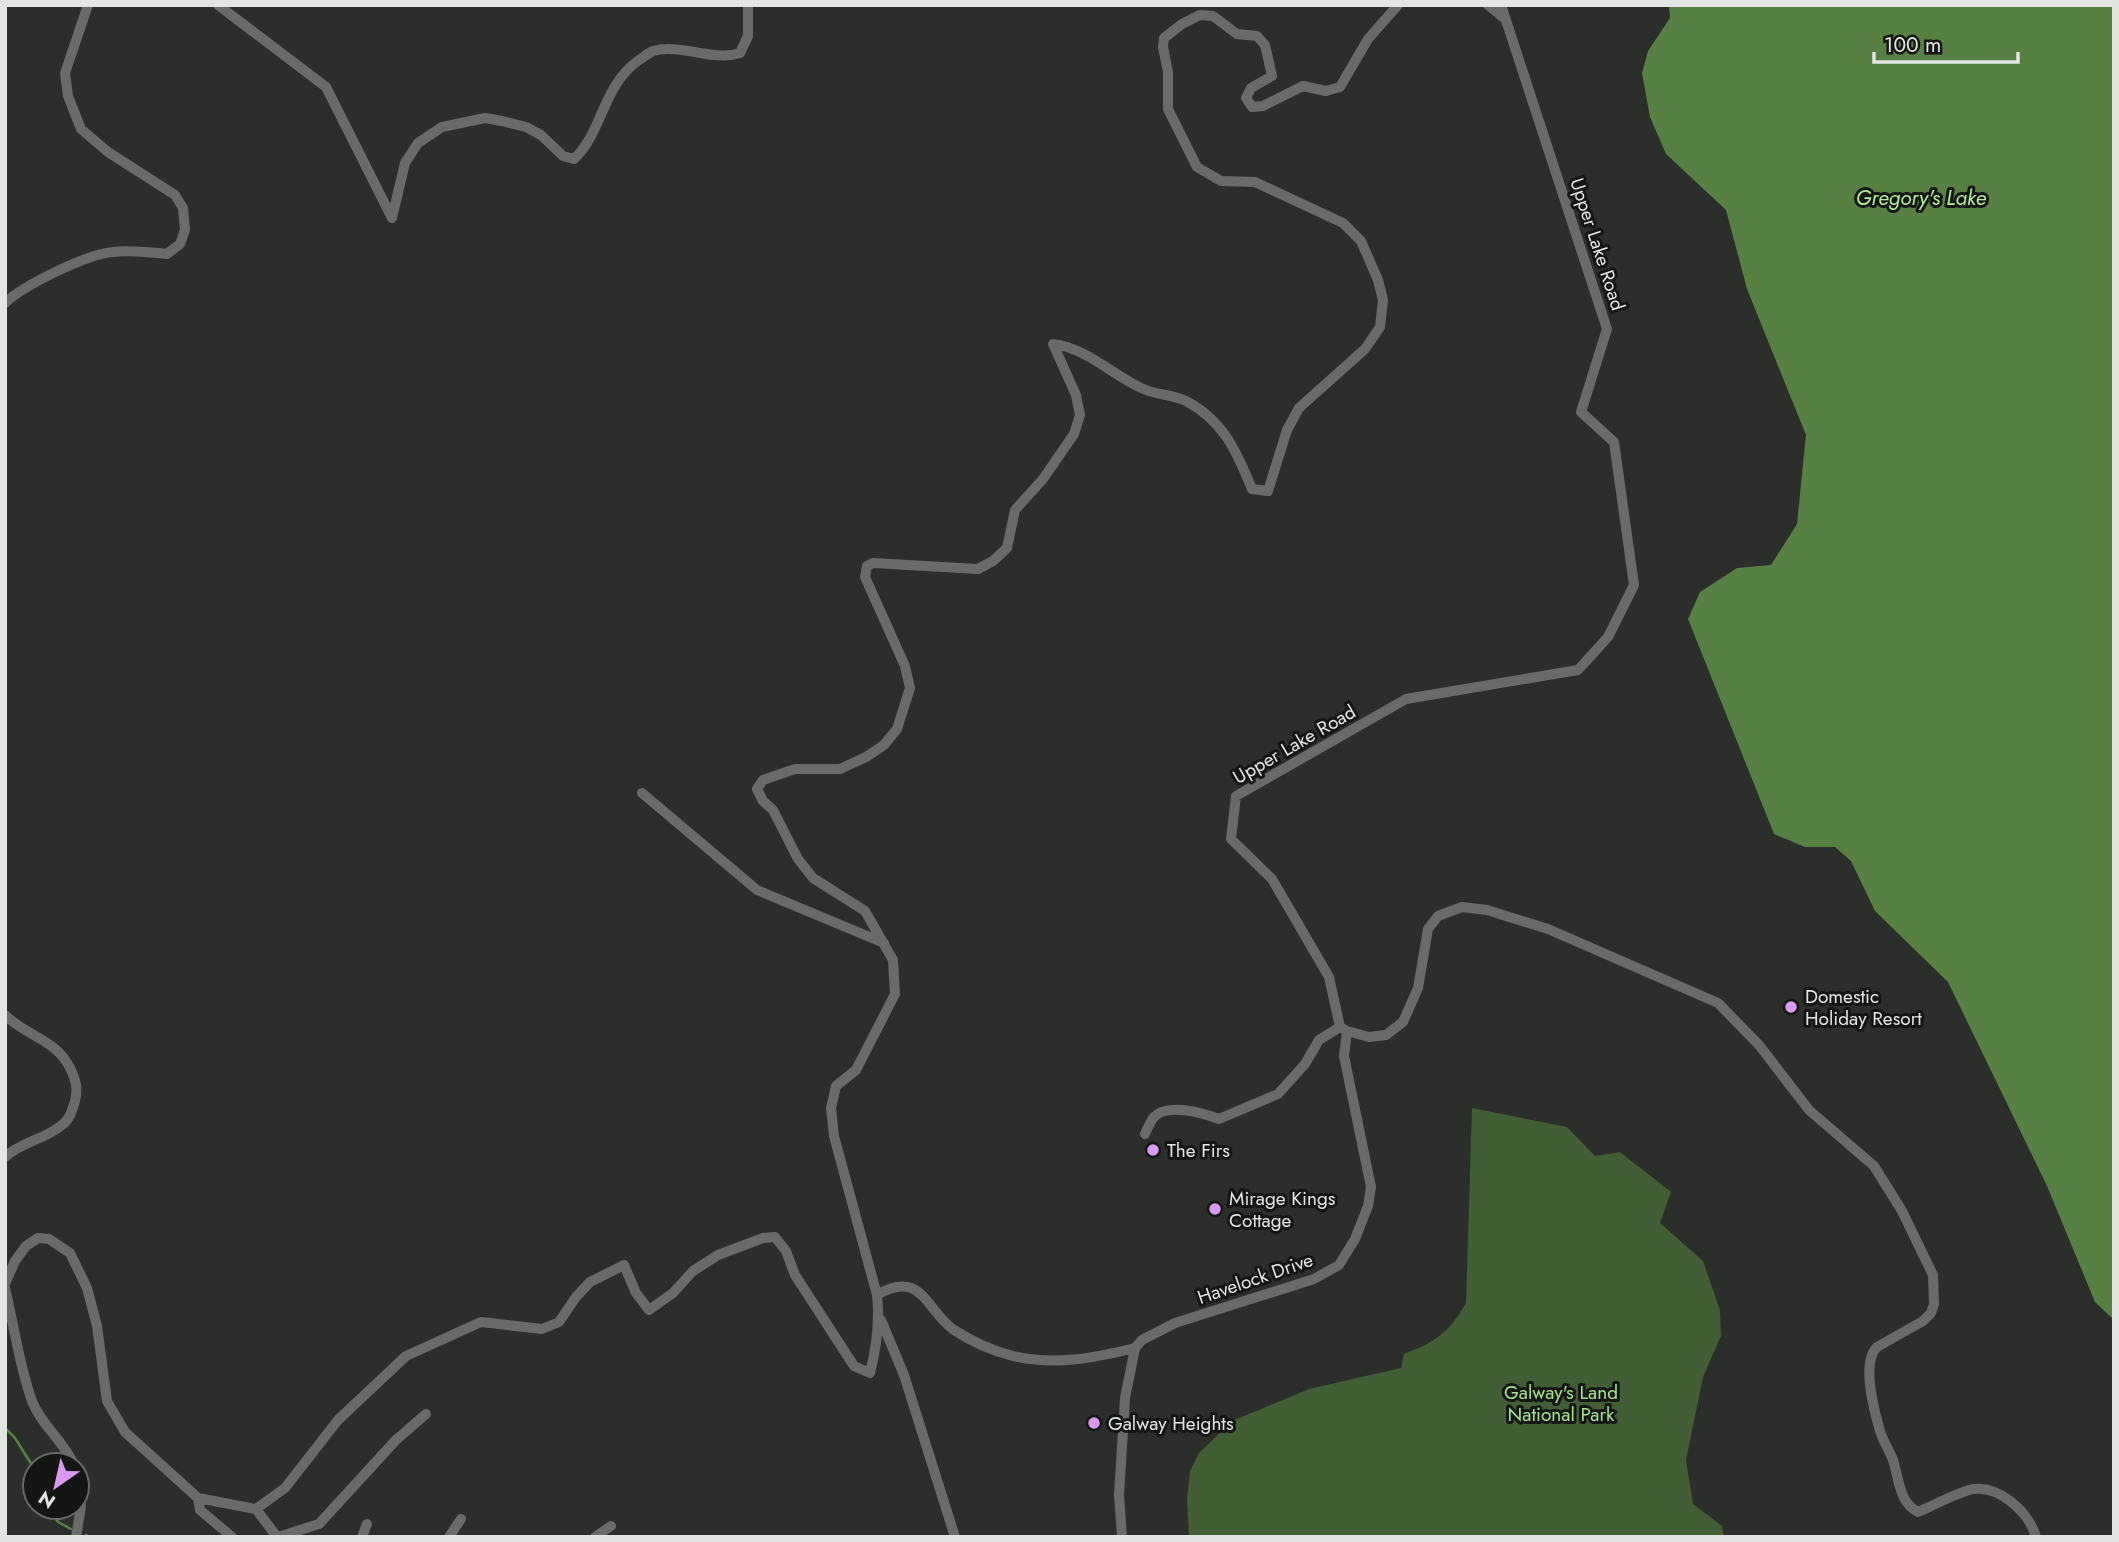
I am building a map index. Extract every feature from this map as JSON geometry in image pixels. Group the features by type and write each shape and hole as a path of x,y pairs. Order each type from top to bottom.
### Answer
{"street":[{"path":"5,303 15,294 55,272 110,252 167,254 180,244 186,230 183,208 175,195 108,152 81,129 68,96 65,73 88,5"},
{"path":"218,5 326,86 391,218 405,163 418,143 442,127 485,118 502,121 526,127 547,140 563,156 574,159 585,149 615,83 633,64 651,51 672,49 729,56 740,52 748,36 748,5"},
{"path":"256,1509 285,1488 338,1420 406,1356 481,1322 542,1329 559,1322 590,1282 624,1265 636,1293 649,1310 673,1293 693,1271 718,1255 763,1238 775,1237 786,1251 795,1275 854,1366 870,1373 878,1345 880,1317 877,1295 834,1136 831,1108 836,1086 856,1070 895,994 892,960 865,911 813,878 798,859 773,810 763,802 757,789 764,780 795,769 840,769 884,745 897,729 910,688 905,666 865,577 867,566 873,563 978,569 993,561 1007,548 1015,510 1043,479 1074,434 1080,415 1076,395 1054,344 1071,346 1142,389 1185,400 1214,420 1236,450 1252,489 1268,491 1287,430 1299,408 1365,349 1380,327 1383,300 1378,280 1361,241 1343,223 1255,182 1221,181 1197,167 1168,109 1164,38 1182,24 1200,15 1213,16 1237,34 1257,36 1265,45 1272,76 1251,88 1246,98 1252,107 1263,106 1303,86 1326,90 1340,88 1368,38 1398,5"},
{"path":"1488,5 1506,20"},
{"name":"Upper Lake Road","path":"1343,1029 1329,977 1272,879 1231,839 1236,796 1406,699 1578,670 1608,637 1634,585 1614,442 1581,412 1608,329 1502,5"},
{"path":"642,793 757,890 884,943"},
{"path":"1145,1134 1154,1116 1167,1111 1198,1111 1219,1119 1278,1094 1305,1064 1319,1040 1343,1029 1369,1037 1386,1035 1403,1022 1418,988 1428,929 1438,916 1462,907 1487,910 1548,929 1718,1003 1759,1045 1809,1110 1874,1166 1902,1211 1933,1275 1934,1304 1931,1312 1923,1321 1877,1347 1871,1353 1868,1368 1880,1433 1893,1460 1902,1496 1912,1509 1918,1512 1972,1489 1988,1490 2018,1506 2033,1525 2036,1537"},
{"path":"5,1015 17,1026 56,1048 65,1058 76,1082 77,1093 71,1116 62,1126 5,1157"},
{"name":"Havelock Drive","path":"1135,1348 1142,1340 1175,1323 1314,1279 1339,1265 1356,1239 1368,1206 1371,1187 1344,1056 1343,1029"},
{"path":"67,1451 48,1428 33,1402 5,1286 15,1261 26,1246 38,1238 49,1238 70,1253 87,1288 96,1325 107,1401 125,1432 198,1498 256,1509 277,1537 319,1524 396,1440 426,1414"},
{"path":"877,1295 885,1290 906,1286 920,1291 951,1328 980,1344 1013,1356 1049,1361 1083,1359 1135,1348 1125,1398 1119,1495 1122,1537"},
{"path":"880,1317 904,1375 954,1537"},
{"path":"198,1498 200,1510 232,1537"},
{"path":"449,1537 461,1518"},
{"path":"362,1537 367,1524"},
{"path":"595,1537 611,1525"}],"green space":[{"name":"Galway's Land National Park","path":"1472,1108 1567,1127 1595,1156 1620,1152 1671,1192 1660,1223 1703,1261 1720,1310 1721,1336 1703,1377 1686,1460 1693,1504 1722,1526 1724,1537 1189,1537 1187,1498 1190,1471 1199,1453 1232,1421 1309,1389 1401,1368 1404,1354 1440,1335 1460,1313 1466,1303"}],"water":[{"name":"Gregory's Lake","path":"1669,5 2114,5 2114,1320 2095,1302 2047,1186 1948,982 1875,911 1851,861 1835,847 1805,847 1774,834 1688,619 1700,592 1737,568 1771,565 1797,524 1806,435 1747,289 1726,210 1666,154 1650,117 1642,73 1648,51 1670,18"}],"waterway":[{"path":"5,1428 23,1451"},
{"path":"57,1521 71,1529"}],"place":[{"name":"Domestic Holiday Resort","path":"1791,1007"},
{"name":"The Firs","path":"1153,1150"},
{"name":"Mirage Kings Cottage","path":"1215,1209"},
{"name":"Galway Heights","path":"1094,1423"}]}
